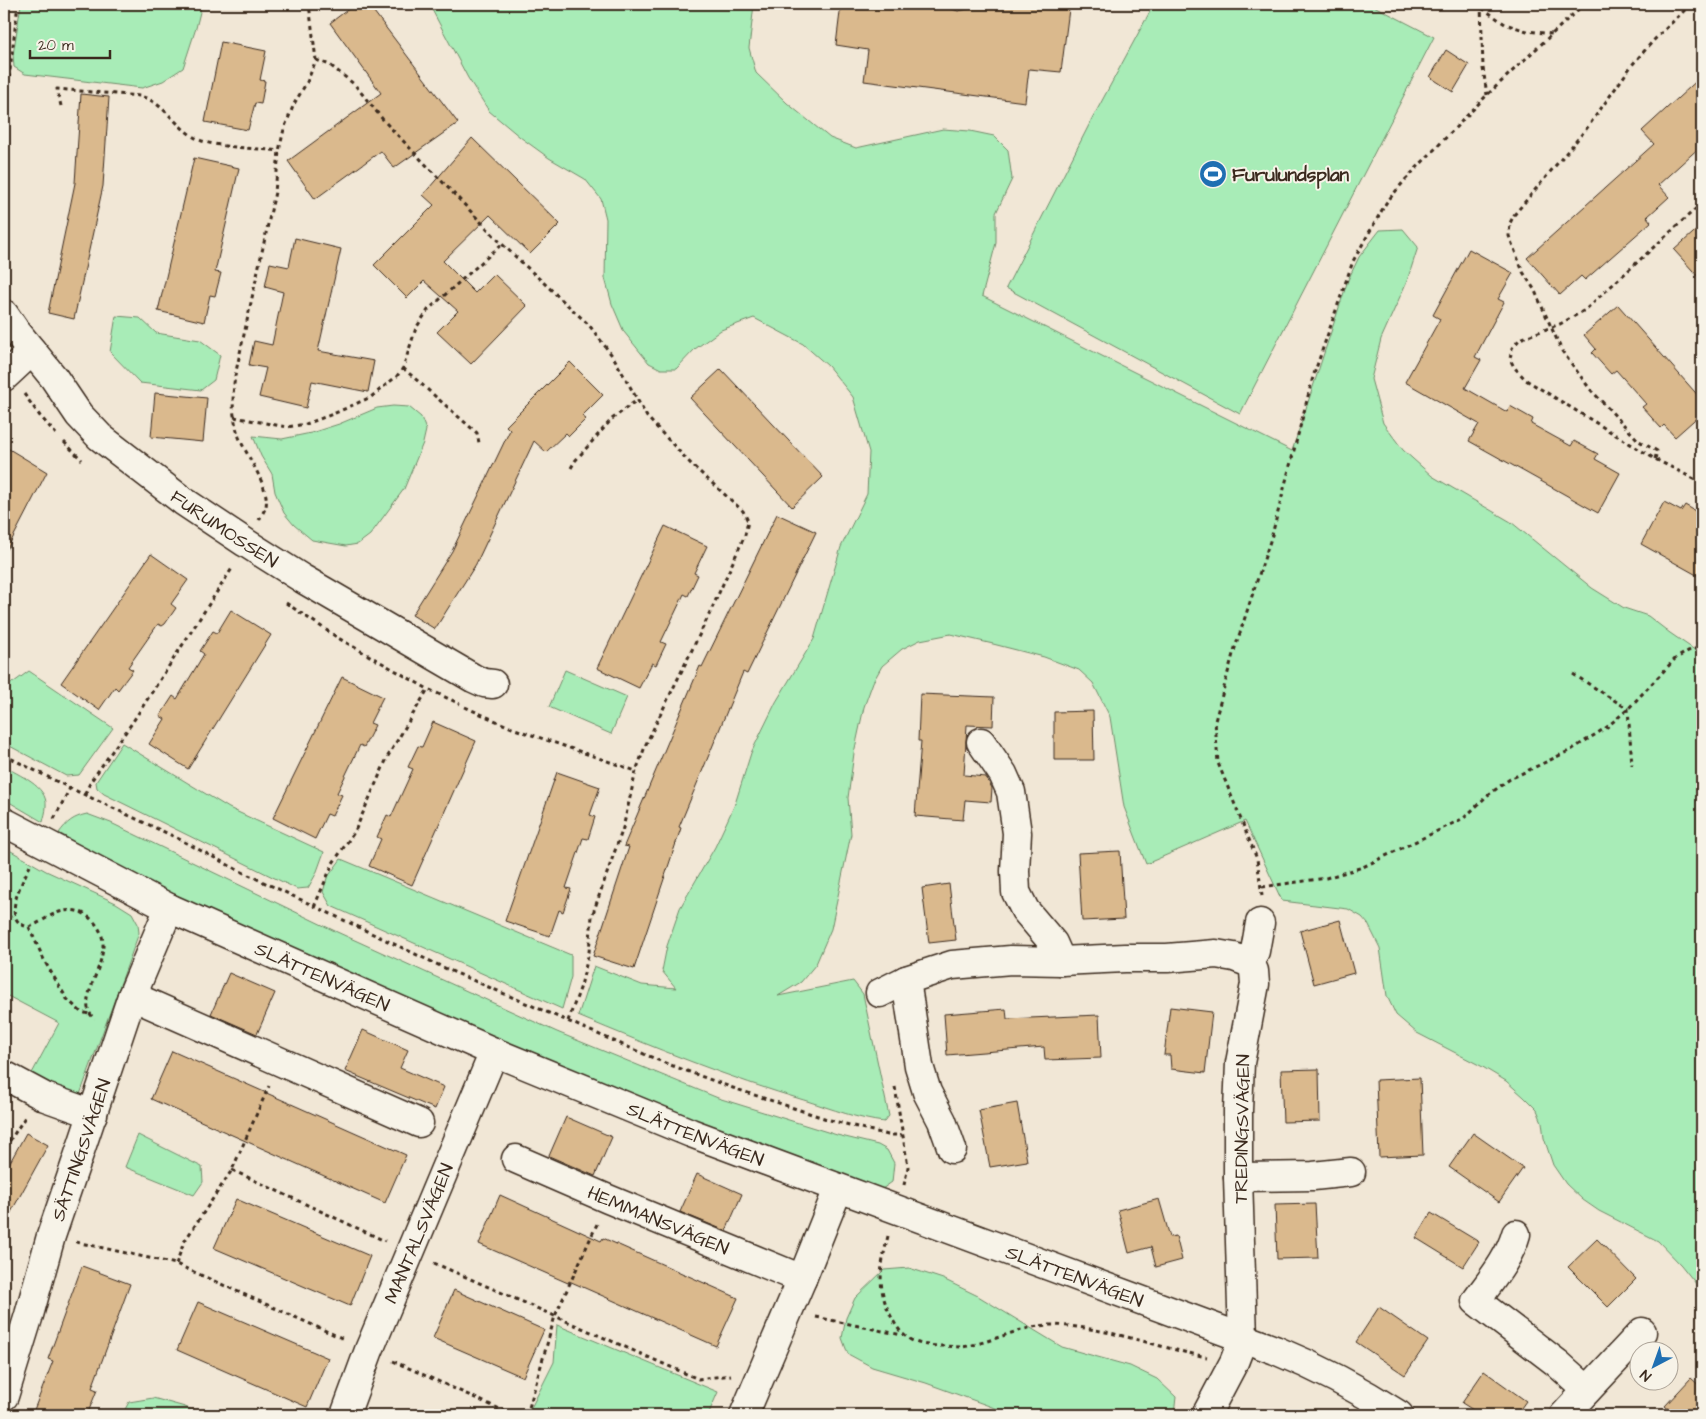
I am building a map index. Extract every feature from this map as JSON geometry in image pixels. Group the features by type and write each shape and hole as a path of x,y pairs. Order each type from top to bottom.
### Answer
{"street":[{"name":"FURUMOSSEN","path":"4,314 54,378 79,415 100,437 183,501 303,579 473,678 484,683 493,684"},
{"path":"4,377 32,351"},
{"path":"981,742 1003,774 1011,792 1017,833 1016,892 1025,910 1054,944 1061,961"},
{"name":"SLÄTTENVÄGEN","path":"4,822 169,908 494,1052 691,1133 838,1189 989,1243 1238,1350 1323,1371 1366,1394 1399,1415"},
{"name":"SÄTTINGSVÄGEN","path":"4,1396 51,1236 132,996 169,908"},
{"path":"880,993 906,980 952,965 1011,960 1061,961 1167,958 1216,954 1234,957 1250,963 1255,951 1260,923"},
{"name":"TREDINGSVÄGEN","path":"1238,1350 1240,1063 1255,984 1254,971 1250,963"},
{"path":"906,980 919,1066 927,1092 942,1121 952,1149"},
{"path":"132,996 419,1123"},
{"name":"MANTALSVÄGEN","path":"345,1415 409,1252 494,1052"},
{"path":"4,1075 45,1097 93,1114"},
{"name":"HEMMANSVÄGEN","path":"516,1158 608,1199 802,1279"},
{"path":"1238,1177 1313,1176 1351,1172"},
{"path":"744,1415 838,1189"},
{"path":"1516,1234 1513,1246 1506,1258 1476,1302 1557,1363 1587,1390"},
{"path":"1564,1415 1642,1332"},
{"path":"1206,1415 1238,1350"}],"path":[{"path":"4,118 18,4"},
{"path":"84,794 227,575 266,506 263,485 239,438 232,397 275,192 279,151 284,129 316,60 309,4"},
{"path":"1260,923 1262,887 1257,858 1218,763 1215,721 1233,654 1272,534 1313,377 1353,261 1386,203 1405,180 1487,95 1584,4"},
{"path":"1655,459 1657,451 1639,441 1590,389 1562,350 1534,289 1523,272 1510,236 1510,224 1514,215 1587,128 1632,65 1691,4"},
{"path":"1481,6 1506,24 1527,31 1552,34"},
{"path":"1481,6 1483,68 1487,95"},
{"path":"316,60 330,65 355,85 384,121 502,244 589,325 614,358 647,416 692,465 743,511 748,521 745,535 709,616 646,744 636,771 623,828 592,916 589,952 581,986 568,1022"},
{"path":"61,106 57,89 140,96 148,98 180,127 202,140 279,151"},
{"path":"1702,203 1584,310 1551,327 1520,338 1512,348 1510,359 1514,367 1526,380 1655,459 1702,483"},
{"path":"234,417 287,427 306,424 371,397 397,376 403,368 416,328 428,310 502,244"},
{"path":"403,368 477,433 479,443"},
{"path":"571,468 612,419 637,400"},
{"path":"1262,887 1326,878 1363,867 1464,818 1488,795 1510,779 1572,750 1606,727 1628,708 1675,659 1688,651 1702,647"},
{"path":"1573,674 1628,708"},
{"path":"314,907 333,863 355,831 388,756 428,689"},
{"path":"1628,708 1632,765"},
{"path":"4,755 175,837 314,907 449,970 568,1022 665,1063 733,1088 830,1120 888,1136 902,1135"},
{"path":"50,826 70,788"},
{"path":"31,864 15,896 11,908 12,917 17,923 29,927 65,910 78,911 96,923 103,937 104,947 87,1007 90,1014 102,1024 121,1030"},
{"path":"4,920 12,917"},
{"path":"29,927 45,962 67,999 81,1012 90,1014"},
{"path":"176,1264 184,1242 232,1170 280,1061"},
{"path":"893,1078 908,1167 902,1192"},
{"path":"4,1147 33,1105 45,1097"},
{"path":"232,1170 409,1252 698,1380 762,1371"},
{"path":"527,1415 555,1316 608,1199"},
{"path":"889,1231 881,1275 881,1293 887,1310 903,1336"},
{"path":"51,1236 176,1264 514,1415"},
{"path":"788,1312 903,1336 922,1345 961,1347 1017,1331 1052,1325 1090,1328 1194,1355 1238,1350"}],"green space":[{"path":"21,4 202,4 183,68 163,81 142,88 25,74 14,67 13,55"},
{"path":"429,4 754,4 749,48 756,73 787,103 830,138 856,148 943,129 970,131 994,136 1008,150 1012,179 996,213 996,243 982,296 1292,451 1348,280 1359,257 1380,230 1403,229 1418,247 1407,281 1381,339 1371,379 1383,423 1403,450 1432,476 1511,522 1592,588 1624,608 1648,616 1702,655 1702,1298 1697,1285 1658,1241 1599,1211 1583,1200 1566,1184 1553,1165 1537,1110 1524,1097 1506,1081 1481,1066 1417,1033 1396,1015 1387,996 1380,948 1368,924 1362,917 1348,909 1282,901 1245,821 1146,864 1124,807 1110,717 1093,683 1079,670 1044,657 993,644 951,634 920,640 902,649 882,666 873,682 864,707 854,753 848,798 851,834 831,929 816,964 801,982 778,996 853,981 863,994 889,1116 884,1122 865,1119 748,1082 578,1016 594,966 642,985 676,988 662,971 667,946 680,908 715,847 735,804 751,753 776,702 814,639 841,547 867,494 869,452 853,397 828,366 803,344 754,318 721,330 695,349 676,369 661,369 649,363 624,332 612,304 605,278 606,219 601,199 585,179 549,158 489,111 468,78"},
{"name":"Furulundsplan","path":"1154,4 1370,4 1434,37 1240,414 1006,288 1090,123"},
{"path":"116,316 140,318 156,333 200,340 220,355 214,380 201,390 140,383 110,352"},
{"path":"409,407 421,417 426,430 423,443 404,489 370,535 358,544 346,546 312,540 294,525 284,513 275,492 272,474 261,456 253,436 282,439 311,433 339,424 377,408"},
{"path":"565,670 627,697 611,734 549,707"},
{"path":"29,671 113,728 79,775 66,776 4,743 4,686 14,682"},
{"path":"122,743 229,808 324,852 316,874 308,888 297,889 104,794 97,788 96,782"},
{"path":"4,766 31,782 42,793 46,806 43,822 4,799"},
{"path":"87,814 111,823 337,932 557,1032 718,1098 837,1135 878,1145 887,1150 894,1163 892,1182 882,1189 684,1118 544,1057 296,957 171,898 59,833 71,820"},
{"path":"4,847 46,871 116,903 132,913 138,924 139,933 78,1100 30,1077 59,1023 4,994"},
{"path":"341,859 571,955 571,977 562,1009 331,906 323,892 327,878"},
{"path":"138,1135 202,1167 203,1182 194,1195 125,1167"},
{"path":"909,1268 943,1279 978,1296 1062,1347 1130,1366 1157,1379 1176,1397 1174,1415 1014,1415 926,1383 872,1367 848,1354 842,1338 846,1318 855,1298 884,1270"},
{"path":"557,1325 718,1392 708,1415 537,1415 529,1412 554,1362"},
{"path":"153,1398 185,1407 204,1415 122,1415 129,1402"}],"building":[{"path":"355,4 368,4 458,123 394,168 381,151 315,199 288,161 381,93 330,23"},
{"path":"841,4 941,4 958,11 980,4 1040,4 1069,9 1061,72 1029,69 1025,102 864,81 868,50 836,45"},
{"path":"221,42 266,51 260,80 265,81 261,104 255,103 248,130 205,122"},
{"path":"1446,50 1469,65 1453,92 1430,77"},
{"path":"1702,76 1702,145 1658,185 1669,197 1647,217 1651,222 1585,280 1581,276 1560,295 1527,258 1654,144 1642,131"},
{"path":"81,94 109,97 103,186 74,319 48,313 75,183"},
{"path":"472,138 560,224 530,254 490,215 443,261 475,293 494,274 527,306 471,364 437,332 458,311 424,281 407,298 374,265 434,205 423,195"},
{"path":"194,158 239,168 215,272 221,273 215,296 210,295 204,322 158,311"},
{"path":"1702,225 1702,281 1674,250"},
{"path":"295,238 341,249 318,351 374,361 368,392 312,381 306,408 259,397 266,368 249,365 254,341 272,345 283,292 265,287 270,263 289,267"},
{"path":"1469,249 1513,273 1498,299 1504,302 1475,357 1481,360 1465,388 1507,412 1510,406 1533,419 1531,424 1571,446 1574,441 1598,454 1595,459 1620,473 1598,513 1469,441 1479,424 1405,382 1440,319 1433,315"},
{"path":"1618,305 1702,400 1702,413 1675,437 1664,425 1661,428 1642,407 1646,404 1616,370 1611,374 1592,353 1596,349 1584,335"},
{"path":"570,362 603,395 582,416 586,419 569,436 566,433 546,452 534,441 476,564 435,629 412,615 452,551 510,430 506,426"},
{"path":"721,369 823,477 792,507 690,398"},
{"path":"155,393 207,398 203,442 151,437"},
{"path":"4,446 47,472 4,555"},
{"path":"1664,502 1681,511 1685,505 1702,515 1702,578 1641,544"},
{"path":"777,514 816,532 747,674 743,672 679,827 681,828 634,969 593,956 629,847 624,846 700,666 702,667"},
{"path":"665,526 707,546 694,573 698,575 688,596 684,594 661,642 666,644 656,665 652,663 639,688 597,668"},
{"path":"151,554 188,580 171,604 176,608 165,624 162,626 158,624 128,667 133,670 118,690 115,687 99,710 61,683"},
{"path":"231,610 271,635 188,769 149,744 165,719 160,716 173,696 177,699 204,654 200,651 213,631 217,633"},
{"path":"342,677 383,697 370,723 375,725 364,747 360,745 337,793 342,795 332,816 327,814 315,839 273,818"},
{"path":"920,694 994,697 993,726 967,725 964,775 986,777 992,788 991,802 965,800 963,820 915,816 921,741 918,741"},
{"path":"1093,711 1094,760 1054,760 1054,712"},
{"path":"433,722 476,741 412,885 369,866 381,839 377,837 387,815 391,817 413,769 408,767 418,746 422,747"},
{"path":"557,772 600,787 590,815 595,817 588,839 583,838 566,888 571,889 563,912 559,910 550,936 505,921"},
{"path":"1120,851 1124,919 1082,921 1078,853"},
{"path":"949,884 956,940 929,943 922,888"},
{"path":"1340,920 1354,973 1314,984 1300,931"},
{"path":"229,973 275,993 257,1034 211,1014"},
{"path":"1170,1007 1212,1012 1205,1073 1171,1069 1170,1055 1164,1055"},
{"path":"1006,1009 1007,1019 1099,1015 1101,1058 1045,1060 1044,1047 947,1055 944,1014"},
{"path":"363,1030 408,1050 400,1068 444,1087 435,1109 345,1071"},
{"path":"172,1051 406,1155 385,1203 151,1099"},
{"path":"1319,1069 1320,1121 1283,1122 1281,1070"},
{"path":"1420,1078 1423,1155 1379,1157 1376,1080"},
{"path":"1017,1103 1027,1161 990,1167 979,1110"},
{"path":"566,1117 612,1137 595,1176 549,1156"},
{"path":"26,1133 48,1145 4,1225 4,1173"},
{"path":"1473,1133 1523,1168 1499,1202 1449,1167"},
{"path":"697,1174 742,1194 726,1231 680,1212"},
{"path":"500,1195 601,1241 603,1238 738,1298 716,1346 569,1281 568,1283 479,1244"},
{"path":"236,1199 370,1256 350,1306 214,1248"},
{"path":"1159,1199 1170,1237 1176,1236 1182,1260 1156,1267 1151,1247 1129,1253 1118,1210"},
{"path":"1315,1204 1318,1258 1277,1259 1275,1205"},
{"path":"1431,1213 1479,1242 1463,1267 1416,1238"},
{"path":"1597,1239 1636,1279 1608,1307 1568,1267"},
{"path":"82,1266 130,1284 92,1388 97,1390 87,1415 32,1415 53,1361 48,1359"},
{"path":"454,1290 544,1330 523,1377 433,1338"},
{"path":"198,1302 328,1358 307,1407 177,1350"},
{"path":"1379,1307 1428,1341 1405,1375 1356,1342"},
{"path":"1484,1371 1526,1401 1516,1415 1481,1415 1462,1403"},
{"path":"1691,1378 1702,1388 1702,1415 1675,1415 1665,1406"}],"place":[{"name":"Furulundsplan","path":"1213,174"}]}
